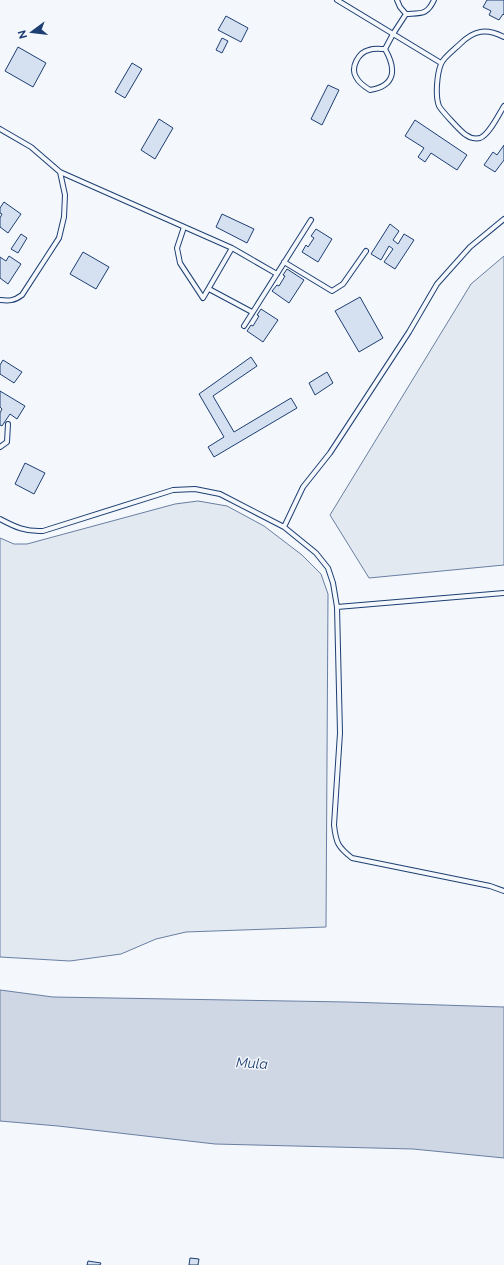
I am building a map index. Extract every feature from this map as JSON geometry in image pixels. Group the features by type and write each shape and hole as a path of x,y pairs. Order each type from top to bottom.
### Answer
{"lane":[{"path":"337,0 441,62"},
{"path":"397,0 400,7 406,14"},
{"path":"406,14 423,13 429,10 434,0"},
{"path":"385,50 406,14"},
{"path":"504,37 495,32 485,31 476,32 467,37 441,62 436,91 439,107 466,136 474,139 482,138 490,129 504,106"},
{"path":"368,50 385,50 390,58 392,68 391,76 385,86 379,89 370,90 363,86 356,77 354,69 357,60 359,56 368,50"},
{"path":"0,129 31,147 60,172 232,248 277,274"},
{"path":"0,300 9,301 16,299 22,294 59,238 63,228 65,195 60,172"},
{"path":"244,326 311,220"},
{"path":"284,527 303,486 330,453 409,332 437,284 470,247 504,220"},
{"path":"184,227 177,248 180,263 204,298 232,248"},
{"path":"284,262 332,291 343,284 366,251"},
{"path":"209,289 252,312"},
{"path":"0,447 7,442 8,424"},
{"path":"0,519 12,525 31,531 43,531 173,490 195,489 220,494 284,527 316,553 328,568 333,583 337,607 340,733 334,825 336,839 341,850 352,858 490,886 504,891"},
{"path":"337,607 504,593"}],"shaded area":[{"path":"504,256 504,565 369,578 330,515 471,284"},
{"path":"198,501 227,506 264,526 302,555 321,574 328,594 326,927 186,932 156,939 121,954 70,961 0,957 0,538 14,544 27,544 175,504"}],"water":[{"name":"Mula","path":"0,990 53,997 347,1002 504,1007 504,1158 413,1149 215,1144 0,1121"}],"building":[{"path":"487,0 504,0 504,15 503,14 499,20 489,15 491,11 483,7"},
{"path":"226,16 248,28 241,42 218,30"},
{"path":"222,38 228,41 222,53 216,50"},
{"path":"18,47 46,63 33,87 5,71"},
{"path":"132,63 142,69 125,98 115,92"},
{"path":"328,85 339,90 322,125 311,119"},
{"path":"159,119 173,128 155,159 141,150"},
{"path":"415,120 467,155 457,170 431,153 425,162 418,157 424,148 405,136"},
{"path":"504,145 504,160 495,172 484,165 493,152 497,155"},
{"path":"4,202 21,214 8,233 0,227 0,218 2,214 0,213 0,208"},
{"path":"222,214 254,229 247,243 216,227"},
{"path":"390,224 399,231 393,240 398,244 404,234 414,240 395,269 384,262 393,249 389,246 381,260 371,254"},
{"path":"316,229 332,239 318,262 302,252 306,245 308,247 314,238 311,236"},
{"path":"21,234 27,238 18,253 11,249"},
{"path":"83,252 109,267 96,289 70,274"},
{"path":"9,256 21,264 8,284 0,278 0,257 6,261"},
{"path":"287,269 304,280 289,303 272,291 277,285 279,286"},
{"path":"360,297 383,338 359,352 335,311"},
{"path":"261,309 278,320 263,342 247,331 251,325 253,326"},
{"path":"251,357 257,366 213,396 234,432 291,398 297,408 214,457 208,447 224,437 199,394"},
{"path":"3,360 22,372 14,383 0,374 0,365"},
{"path":"327,372 333,383 315,395 309,383"},
{"path":"0,391 25,406 17,419 10,414 2,426 0,425 0,413 2,409 0,407"},
{"path":"25,463 45,473 34,494 15,484"},
{"path":"190,1258 199,1259 198,1265 189,1265"},
{"path":"88,1261 101,1263 100,1265 87,1265"}]}
